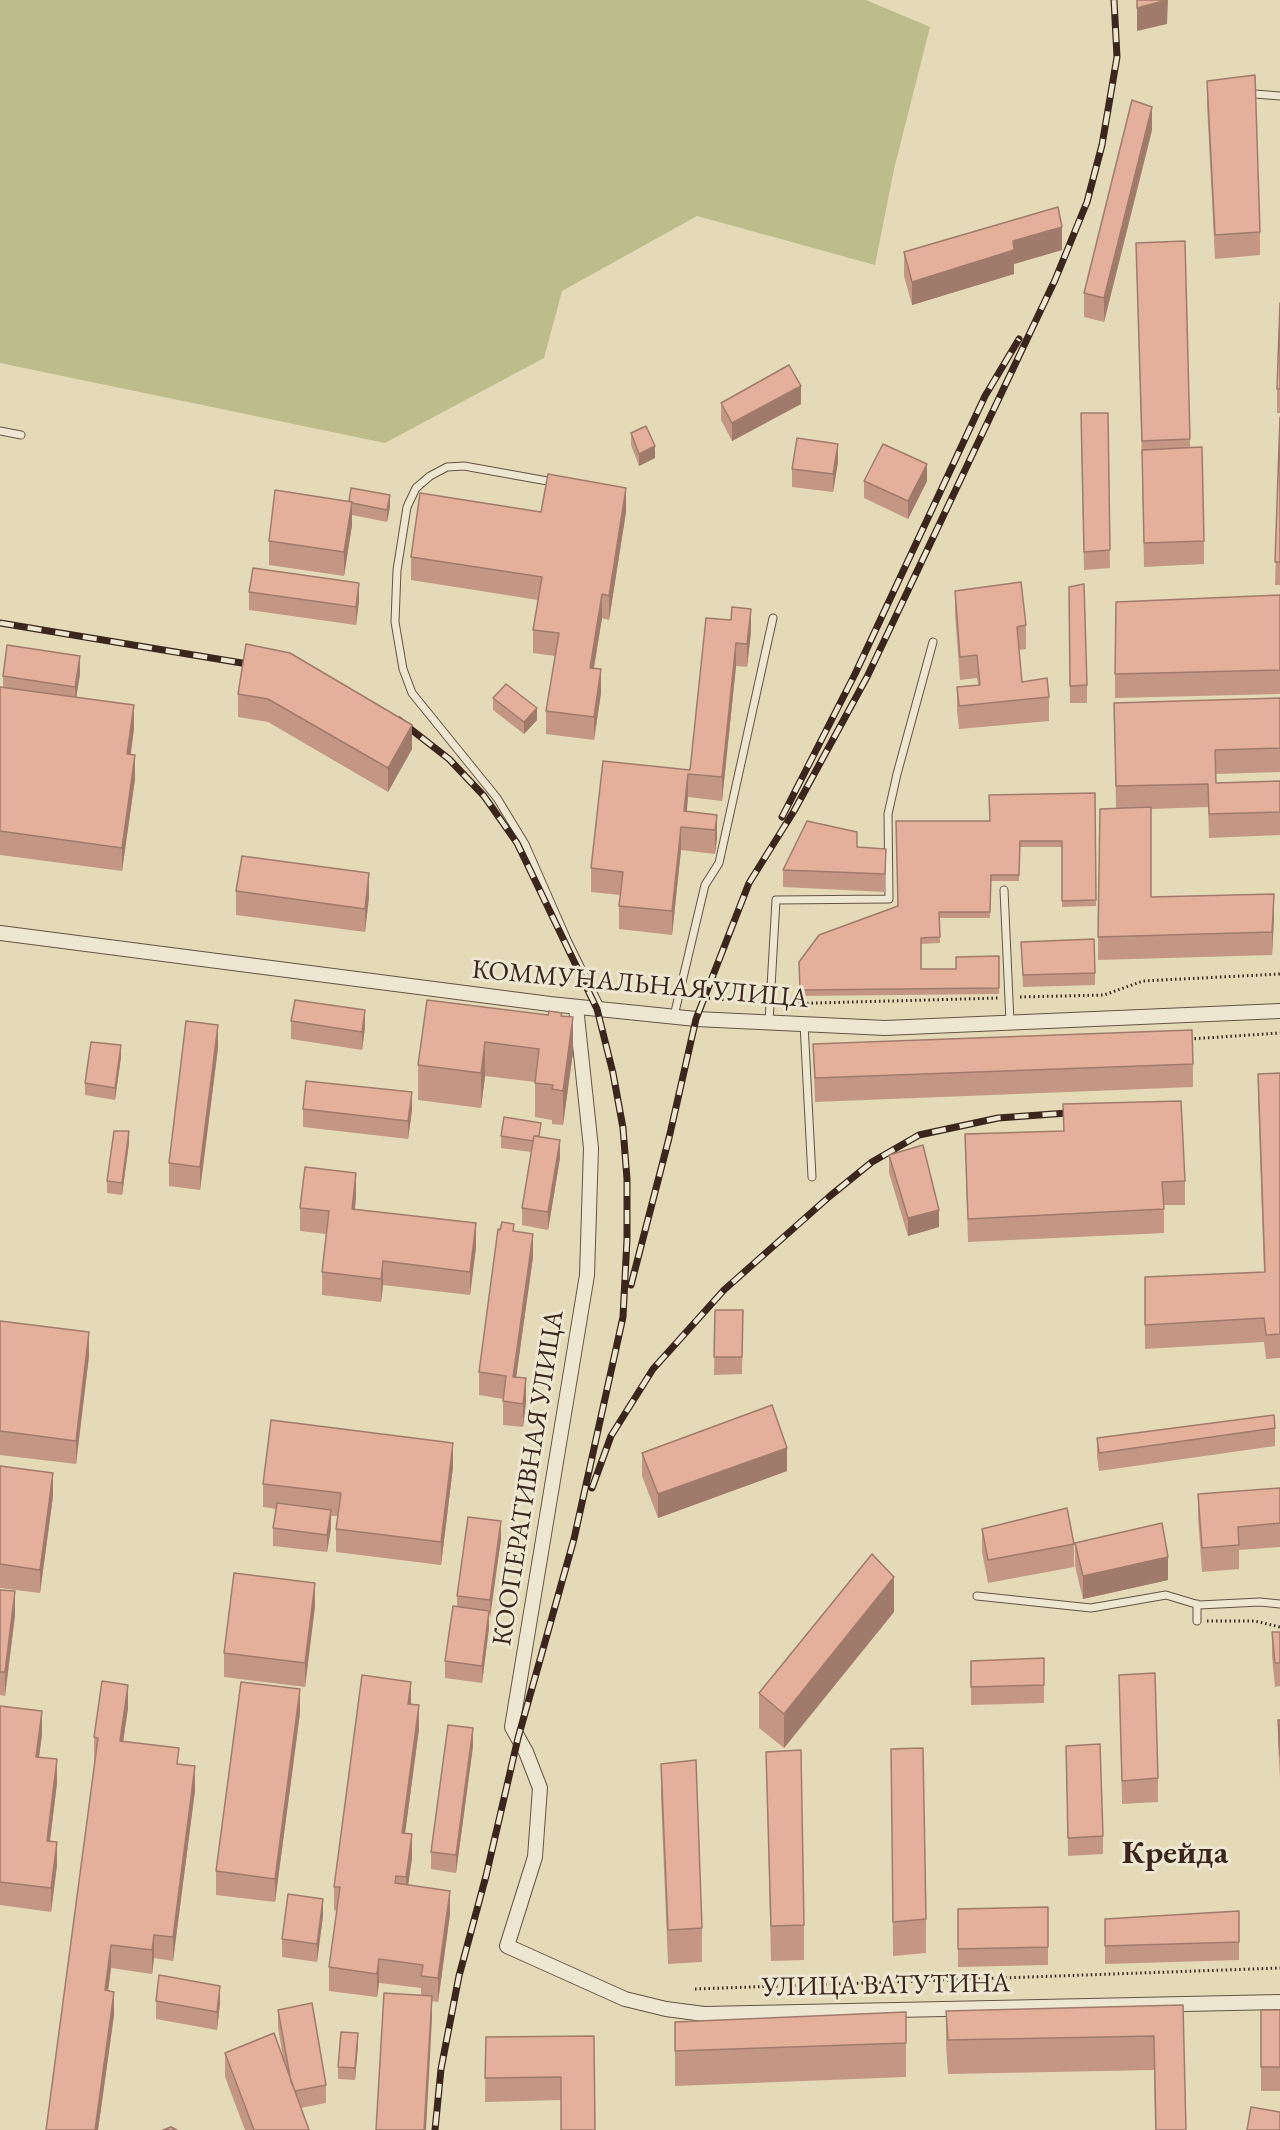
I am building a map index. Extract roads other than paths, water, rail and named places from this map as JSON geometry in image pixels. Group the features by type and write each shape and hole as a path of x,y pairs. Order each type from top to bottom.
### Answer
{"street":[{"name":"КОММУНАЛЬНАЯ УЛИЦА","path":"0,933 576,1007 769,1022 885,1028 1280,1011"},
{"name":"КООПЕРАТИВНАЯ УЛИЦА","path":"507,1946 535,1857 540,1788 526,1752 512,1727 587,1275 591,1148 576,1007"},
{"name":"УЛИЦА ВАТУТИНА","path":"507,1946 625,1999 666,2009 704,2014 1280,2002"}],"lane":[{"path":"1255,94 1280,96"},
{"path":"0,431 21,435"},
{"path":"562,483 464,465 447,467 430,476 416,488 407,507 397,570 395,622 403,669 412,693 497,798 525,844 568,942 601,1009"},
{"path":"674,1016 705,885 719,863 773,618"},
{"path":"769,1022 776,900 889,899 888,814 933,642"},
{"path":"1004,890 1010,1023"},
{"path":"804,1024 812,1177"},
{"path":"977,1596 1091,1608 1166,1596 1197,1604 1260,1602 1280,1604"},
{"path":"1197,1604 1197,1621"}],"railway":[{"path":"631,1285 669,1138 696,1019 749,883 794,811 867,677 1055,280 1087,202 1102,145 1117,57 1114,0"},
{"path":"782,817 855,674 985,396 1019,339"},
{"path":"0,623 260,666"},
{"path":"399,720 449,759 484,796 517,843 597,1009 613,1073 623,1128 627,1179 623,1317 574,1539 518,1738 486,1876 459,1976 441,2069 435,2130"},
{"path":"592,1488 611,1436 653,1369 724,1290 872,1162 919,1135 998,1118 1081,1112"}],"district":[{"name":"Крейда","path":"1175,1854"}]}
